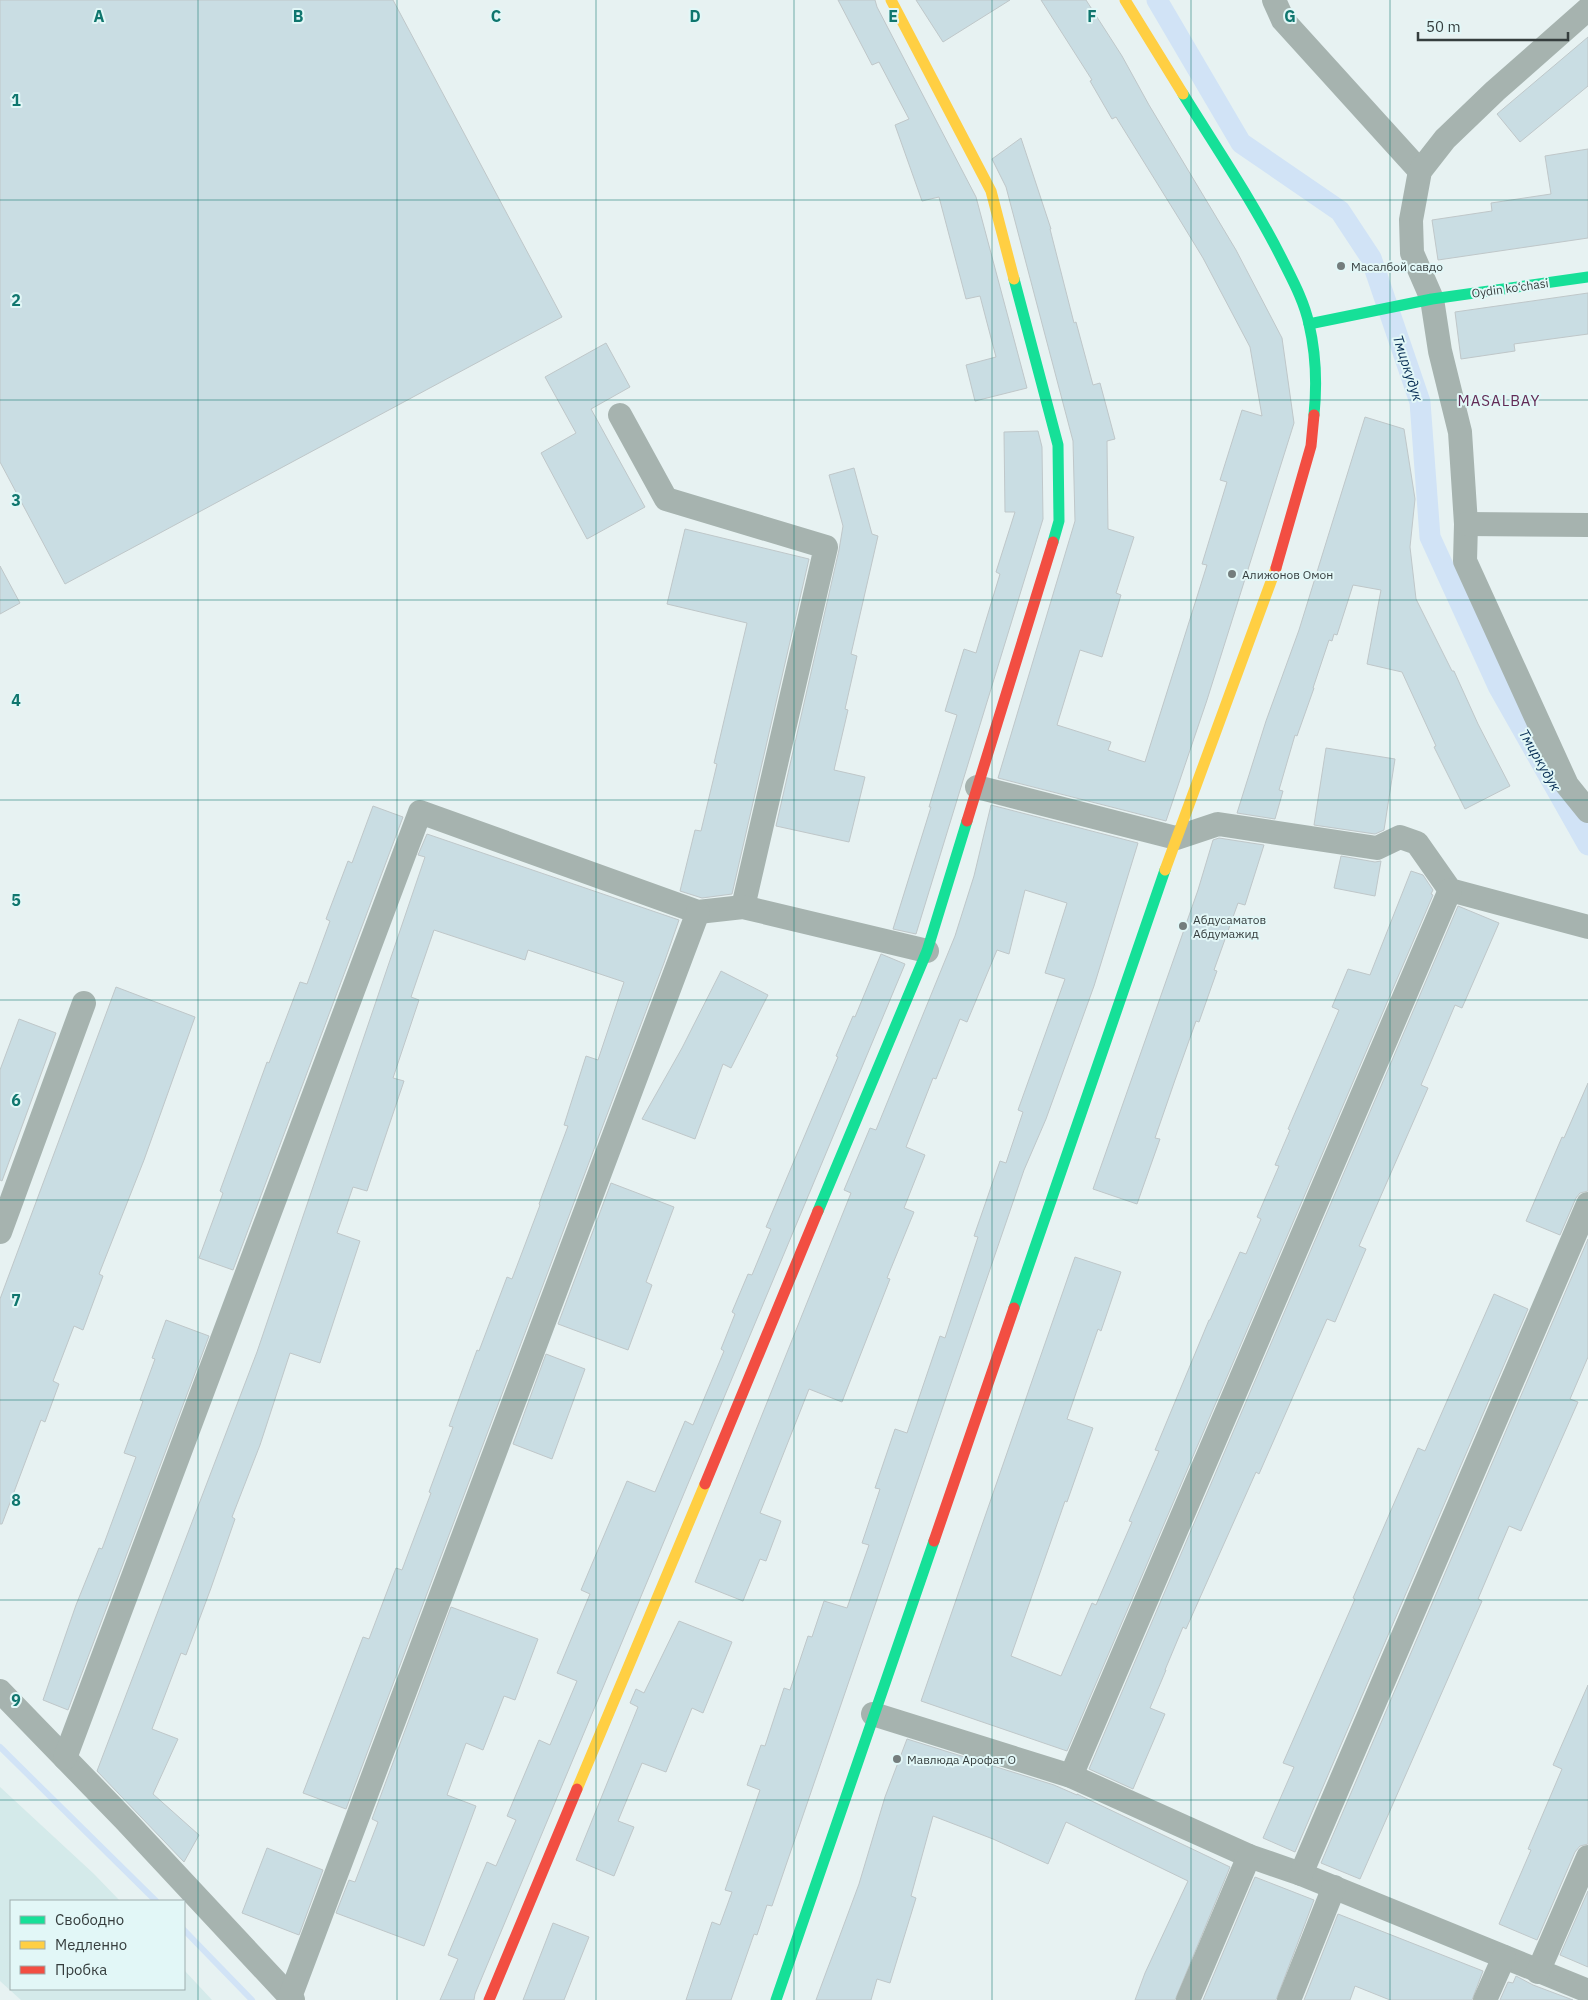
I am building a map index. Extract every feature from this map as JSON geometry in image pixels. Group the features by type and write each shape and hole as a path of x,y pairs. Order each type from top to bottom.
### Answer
{"street":[{"path":"489,2000 927,951 1059,521 1058,445 991,191 891,0"},
{"path":"776,2000 1176,838 1266,596 1293,513 1311,446 1316,394 1315,359 1309,324 1300,298 1267,229 1125,0"},
{"path":"1274,0 1283,20 1420,171"},
{"path":"1588,9 1495,91 1445,139 1420,171 1410,220 1412,253 1432,298 1440,351 1460,432 1466,524 1465,560 1567,785 1588,810"},
{"name":"Oydin ko‘chasi","path":"1309,324 1432,298 1588,277"},
{"path":"620,415 666,499 826,547 743,907"},
{"path":"1466,524 1588,525"},
{"path":"977,787 1176,838 1218,824 1377,848 1400,837 1417,843 1450,890 1588,927"},
{"path":"65,1758 420,812 698,912 743,907 927,951"},
{"path":"1071,1776 1450,890"},
{"path":"0,1691 126,1820 291,1998 698,912"},
{"path":"0,1232 84,1003"},
{"path":"1301,1874 1588,1204"},
{"path":"873,1714 1071,1776 1249,1856 1334,1887 1588,1991"},
{"path":"1188,2000 1249,1856"},
{"path":"1538,1972 1588,1857"},
{"path":"1289,2000 1334,1887"},
{"path":"1485,2000 1504,1957"}],"shaded area":[{"path":"0,1787 94,1874 119,1900 10,1900 10,1990 185,1990 185,1971 212,2000 21,2000 0,1981"}],"building":[{"path":"0,0 393,0 562,317 65,584 0,462"},
{"path":"838,0 875,0 976,197 1027,388 975,401 966,365 996,357 980,296 966,299 939,197 922,201 895,125 909,119 879,62 872,65"},
{"path":"916,0 1010,0 943,42"},
{"path":"1041,0 1086,0 1122,56 1149,105 1236,250 1282,338 1294,423 1207,700 1166,821 998,778 1075,521 1073,441 1006,187 992,159 1021,138 1051,229 1074,323 1076,322 1093,385 1100,383 1115,439 1107,441 1108,529 1134,537 1116,593 1121,595 1102,657 1080,650 1057,725 1111,742 1108,750 1145,762 1207,565 1202,564 1227,482 1220,480 1242,410 1262,416 1250,347 1203,258 1116,117 1112,119 1090,81 1092,80"},
{"path":"1588,37 1588,86 1520,142 1497,114"},
{"path":"1588,149 1588,238 1438,260 1432,220 1492,211 1491,203 1551,194 1545,156"},
{"path":"1588,293 1588,334 1514,344 1515,351 1461,359 1455,312"},
{"path":"606,343 630,387 591,409 645,507 587,539 541,453 576,433 545,377"},
{"path":"1365,417 1404,429 1415,499 1410,547 1416,599 1452,671 1454,671 1478,724 1510,786 1465,809 1434,747 1436,746 1402,672 1367,664 1381,590 1353,585 1337,635 1334,634 1332,641 1329,640 1297,736 1295,735 1279,790 1283,791 1275,819 1237,813 1266,721 1299,630"},
{"path":"1038,431 1042,447 1043,519 916,934 893,929 957,715 945,711 964,649 976,653 1000,574 996,572 1015,512 1005,512 1004,432"},
{"path":"854,468 872,534 878,536 851,654 857,656 845,709 848,710 834,770 865,777 849,842 776,826 843,526 829,475"},
{"path":"685,529 809,559 732,894 702,898 680,891 695,830 701,831 717,764 714,763 747,623 667,604"},
{"path":"0,566 20,603 0,614"},
{"path":"1326,748 1395,759 1384,830 1375,834 1314,825"},
{"path":"991,805 1138,843 1094,986 1046,1119 1024,1170 772,1906 767,1905 757,1935 754,1934 731,2000 686,2000 712,1922 720,1925 732,1892 725,1890 760,1790 747,1785 761,1745 765,1746 784,1688 790,1690 808,1636 812,1637 824,1601 847,1608 869,1545 862,1543 880,1489 875,1488 895,1429 907,1433 940,1336 945,1338 978,1237 974,1236 1000,1161 1006,1163 1023,1112 1018,1110 1065,979 1045,973 1067,903 1025,890 1009,954 997,950 967,1022 960,1019 936,1079 933,1078 906,1147 925,1155 904,1208 914,1212 887,1278 890,1279 842,1402 809,1389 760,1513 781,1521 766,1561 760,1559 743,1601 695,1582 851,1193 844,1190 870,1128 876,1130 955,936 974,876"},
{"path":"373,806 403,817 233,1270 199,1258 223,1193 220,1191 267,1062 269,1063 300,982 307,984 330,921 326,919 348,861 352,863"},
{"path":"427,834 679,920 346,1809 303,1793 363,1637 369,1639 396,1568 402,1570 431,1493 429,1492 453,1427 449,1426 477,1350 479,1351 507,1277 512,1279 540,1205 568,1126 564,1125 586,1056 598,1060 624,982 528,950 525,960 434,930 411,997 419,1000 393,1078 404,1081 367,1191 353,1187 337,1233 360,1241 320,1363 290,1353 260,1445 232,1517 235,1519 211,1588 186,1655 181,1653 152,1729 178,1739 153,1794 199,1835 184,1862 97,1771 257,1352 425,857 418,855"},
{"path":"1219,838 1264,845 1245,905 1238,903 1214,970 1217,971 1199,1022 1196,1021 1175,1080 1155,1138 1160,1139 1137,1204 1093,1189 1198,890 1213,840"},
{"path":"1341,856 1375,862 1381,861 1375,896 1334,888"},
{"path":"1411,871 1423,875 1433,890 1431,894 1433,895 1067,1751 921,1701 1075,1257 1121,1272 1101,1331 1098,1329 1067,1419 1093,1428 1067,1502 1065,1501 1011,1656 1061,1676 1092,1603 1096,1605 1132,1522 1129,1521 1159,1451 1155,1450 1209,1320 1240,1252 1246,1254 1261,1219 1257,1217 1279,1166 1275,1165 1290,1130 1288,1129 1339,1010 1332,1007 1348,969 1370,975"},
{"path":"1458,906 1499,923 1462,1008 1455,1005 1421,1085 1428,1088 1359,1246 1366,1249 1335,1322 1327,1319 1259,1474 1256,1472 1186,1629 1183,1627 1150,1708 1165,1714 1133,1789 1089,1769"},
{"path":"881,954 905,964 474,2000 440,2000 458,1959 448,1955 487,1862 496,1866 516,1820 507,1816 539,1740 550,1745 577,1681 557,1673 590,1594 581,1590 627,1481 655,1492 685,1421 693,1425 724,1351 721,1349 735,1314 732,1312 748,1274 752,1275 771,1229 766,1227 838,1057 836,1056 853,1016 855,1017"},
{"path":"721,971 768,995 731,1068 723,1064 695,1139 642,1119 682,1048"},
{"path":"116,987 195,1017 144,1160 99,1274 103,1276 83,1330 74,1326 53,1381 59,1384 45,1422 41,1420 2,1524 0,1524 0,1299"},
{"path":"19,1019 56,1033 2,1181 0,1180 0,1070"},
{"path":"1588,1083 1588,1191 1580,1193 1576,1198 1560,1235 1526,1221 1562,1137 1564,1138"},
{"path":"611,1183 674,1207 646,1282 652,1285 628,1350 558,1324"},
{"path":"1588,1239 1588,1357 1570,1399 1578,1402 1521,1531 1509,1526 1478,1599 1482,1601 1360,1879 1321,1863"},
{"path":"1494,1294 1528,1309 1295,1852 1263,1838 1294,1767 1283,1763 1355,1599 1353,1598 1418,1448 1425,1451"},
{"path":"166,1320 209,1336 68,1710 43,1700 76,1605 99,1548 102,1549 136,1457 124,1453 143,1401 140,1400 155,1359 152,1358"},
{"path":"546,1354 585,1369 552,1459 513,1444"},
{"path":"451,1607 538,1639 515,1700 504,1696 483,1750 466,1743 447,1795 476,1806 424,1946 336,1913 349,1880 355,1882 378,1822 372,1819"},
{"path":"679,1621 732,1642 703,1713 692,1708 666,1772 642,1763 618,1821 634,1827 614,1876 576,1860 638,1707 630,1703 636,1689 644,1693"},
{"path":"1588,1685 1588,1844 1580,1846 1575,1852 1537,1940 1499,1924 1531,1850 1528,1849 1562,1769 1553,1765"},
{"path":"907,1739 1077,1794 1230,1867 1175,2000 1135,2000 1145,1973 1188,1881 1066,1822 1048,1864 993,1839 933,1816 911,1896 916,1898 890,1983 877,1979 871,2000 816,2000 859,1884 885,1797"},
{"path":"267,1848 323,1870 299,1935 242,1913"},
{"path":"1255,1877 1314,1900 1276,2000 1203,2000"},
{"path":"1588,1891 1588,1967 1560,1955"},
{"path":"1338,1914 1483,1971 1472,2000 1390,2000 1355,1986 1350,2000 1304,2000"},
{"path":"553,1923 589,1937 564,2000 523,2000"},
{"path":"1516,1976 1533,1985 1573,2000 1500,2000 1508,1982 1513,1983"}],"waterway":[{"name":"Тмиркудук","path":"1157,0 1241,143 1340,211 1371,258 1420,402 1430,537 1498,686 1588,845"},
{"path":"0,1747 155,1900"},
{"path":"185,1931 252,2000"}],"traffic: fast":[{"path":"1183,94 1260,218 1301,299 1309,324 1314,358 1316,381 1314,415"},
{"path":"1309,324 1432,299 1588,277"},
{"path":"1014,279 1058,445 1059,521 1053,542"},
{"path":"818,1211 927,951 967,821"},
{"path":"1014,1308 1165,870"},
{"path":"776,2000 934,1541"}],"traffic: slow":[{"path":"891,0 991,191 1014,279"},
{"path":"1125,0 1183,94"},
{"path":"1165,870 1276,568"},
{"path":"577,1789 705,1484"}],"traffic: jam":[{"path":"1276,568 1311,446 1314,415"},
{"path":"967,821 1053,542"},
{"path":"705,1484 818,1211"},
{"path":"934,1541 1014,1308"},
{"path":"489,2000 577,1789"}],"place":[{"name":"Масалбой савдо","path":"1341,266"},
{"name":"Алижонов Омон","path":"1232,574"},
{"name":"Абдусаматов Абдумажид","path":"1183,926"},
{"name":"Мавлюда Арофат О","path":"897,1759"}],"district":[{"name":"MASALBAY","path":"1499,400"}]}
